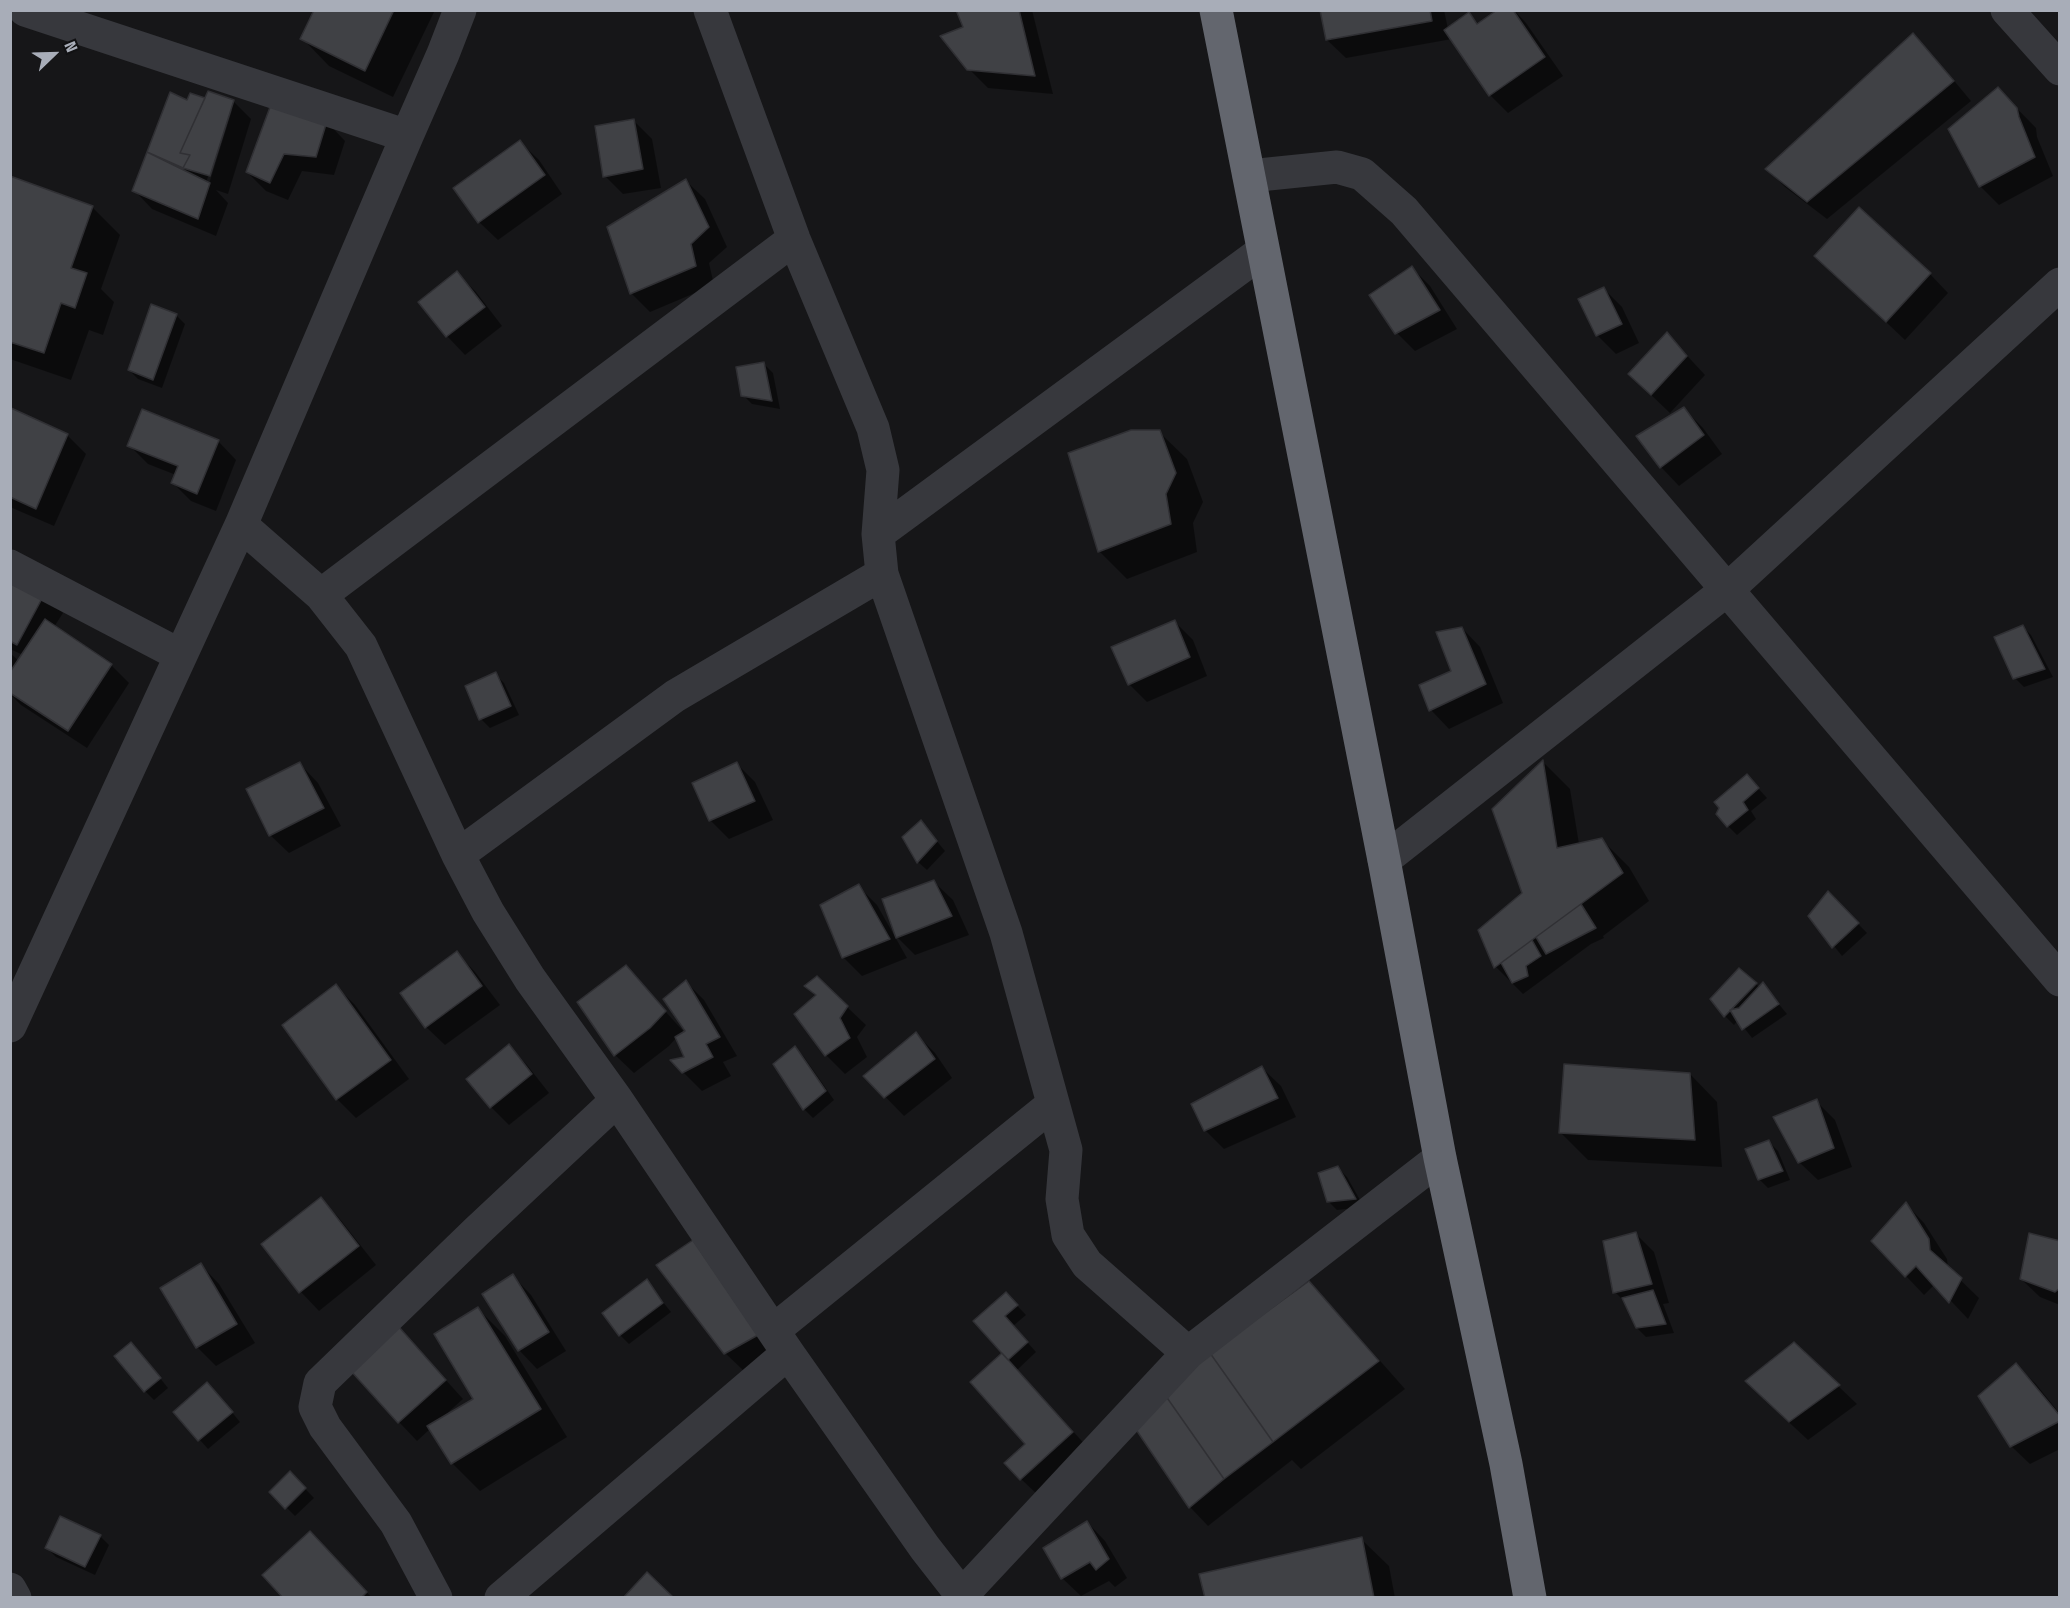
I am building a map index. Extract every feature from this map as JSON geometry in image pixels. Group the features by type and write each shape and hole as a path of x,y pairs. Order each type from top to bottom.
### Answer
{"highway":[{"path":"1216,10 1384,860 1440,1158 1506,1464 1530,1598"}],"street":[{"path":"25,10 407,136"},
{"path":"10,1026 241,525 460,10"},
{"path":"710,10 794,238 873,428 884,470 879,534 882,574 1006,933 1066,1150 1062,1199 1068,1235 1087,1264 1188,1353"},
{"path":"2007,10 2060,69"},
{"path":"1249,176 1337,167 1362,174 1404,211 2060,980"},
{"path":"321,595 794,238"},
{"path":"879,534 1263,251"},
{"path":"1384,860 1728,589 2060,284"},
{"path":"241,525 321,595 361,646 458,855 488,912 530,979 617,1100 781,1342 925,1548 963,1596 1188,1353 1440,1158"},
{"path":"10,566 180,655"},
{"path":"458,855 675,696 882,574"},
{"path":"436,1598 396,1523 325,1427 315,1407 320,1383 617,1100"},
{"path":"501,1598 781,1342 1053,1104"},
{"path":"10,1589 15,1598"}],"building":[{"path":"314,10 394,10 365,71 300,39"},
{"path":"956,10 1019,10 1035,76 967,70 940,36 963,27"},
{"path":"1320,10 1430,10 1432,21 1326,40"},
{"path":"1497,10 1513,10 1545,57 1489,96 1444,30 1469,12 1477,24"},
{"path":"1913,33 1954,81 1807,202 1765,169"},
{"path":"1998,87 2017,108 2035,157 1979,187 1948,129"},
{"path":"208,91 234,100 210,176 183,168 190,155 180,153"},
{"path":"170,92 187,100 190,93 205,98 180,153 190,155 183,168 147,152"},
{"path":"273,99 327,121 316,157 284,154 270,183 246,172"},
{"path":"634,119 643,169 603,177 595,126"},
{"path":"520,140 545,175 478,223 453,188"},
{"path":"147,152 210,183 198,219 132,191"},
{"path":"10,176 93,206 71,268 87,273 75,308 61,303 44,353 10,342"},
{"path":"686,179 709,227 691,244 696,266 630,294 607,227"},
{"path":"1859,207 1931,273 1886,322 1814,256"},
{"path":"1412,266 1440,310 1395,334 1369,295"},
{"path":"457,271 485,307 446,337 418,302"},
{"path":"1604,287 1622,324 1596,336 1578,299"},
{"path":"151,304 177,314 153,380 128,370"},
{"path":"1667,332 1687,356 1651,395 1628,374"},
{"path":"764,362 772,401 741,396 736,367"},
{"path":"1684,407 1704,435 1660,468 1636,436"},
{"path":"11,408 68,434 36,509 10,497"},
{"path":"142,409 219,440 197,494 171,483 178,466 127,446"},
{"path":"1131,430 1160,430 1176,473 1166,494 1171,524 1098,552 1068,453"},
{"path":"10,574 45,593 17,645 10,641"},
{"path":"45,619 112,664 68,731 10,693 10,672"},
{"path":"1175,620 1190,657 1128,685 1111,647"},
{"path":"2023,625 2045,669 2013,679 1994,637"},
{"path":"1462,627 1486,684 1429,711 1419,685 1451,671 1436,632"},
{"path":"496,672 511,706 479,720 465,686"},
{"path":"1543,760 1557,848 1602,838 1623,873 1494,968 1478,930 1522,893 1492,809"},
{"path":"300,762 324,808 269,836 246,789"},
{"path":"737,762 755,801 709,821 692,783"},
{"path":"1747,774 1759,788 1743,802 1748,810 1727,827 1716,814 1719,808 1714,802"},
{"path":"921,820 937,841 917,863 902,837"},
{"path":"934,880 952,916 896,938 882,899"},
{"path":"859,884 890,939 842,958 820,905"},
{"path":"1828,891 1859,923 1832,948 1808,916"},
{"path":"1581,904 1596,928 1546,954 1536,937"},
{"path":"1532,940 1541,956 1526,966 1528,976 1512,983 1501,963"},
{"path":"457,951 482,986 425,1028 400,993"},
{"path":"626,965 666,1011 650,1028 614,1056 577,1002"},
{"path":"1739,968 1757,983 1724,1017 1710,999"},
{"path":"817,976 848,1006 840,1018 850,1038 825,1056 794,1014 816,995 804,986"},
{"path":"686,980 720,1037 706,1044 713,1057 682,1073 670,1060 684,1057 675,1037 685,1031 663,999"},
{"path":"1763,982 1779,1004 1742,1030 1730,1010 1739,1008"},
{"path":"336,984 391,1060 336,1100 282,1025"},
{"path":"916,1032 935,1059 884,1098 863,1076"},
{"path":"509,1044 532,1074 490,1108 466,1079"},
{"path":"795,1046 826,1091 803,1110 773,1064"},
{"path":"1564,1064 1690,1073 1695,1140 1559,1133"},
{"path":"1262,1066 1278,1098 1204,1131 1191,1104"},
{"path":"1817,1099 1834,1148 1798,1163 1773,1117"},
{"path":"1769,1140 1783,1171 1758,1180 1745,1149"},
{"path":"1338,1166 1356,1199 1327,1202 1318,1173"},
{"path":"321,1197 359,1246 299,1293 261,1244"},
{"path":"1906,1202 1929,1239 1930,1250 1962,1278 1949,1303 1916,1266 1905,1277 1871,1241"},
{"path":"1636,1232 1652,1284 1613,1293 1603,1241"},
{"path":"2029,1233 2060,1241 2060,1288 2055,1292 2020,1279"},
{"path":"693,1240 758,1335 724,1354 656,1265"},
{"path":"201,1263 237,1324 196,1348 160,1288"},
{"path":"513,1274 549,1332 518,1351 482,1294"},
{"path":"647,1279 663,1303 619,1336 602,1313"},
{"path":"1309,1281 1379,1361 1273,1442 1210,1353"},
{"path":"1653,1290 1666,1324 1636,1328 1622,1298"},
{"path":"1006,1292 1018,1305 1005,1316 1028,1342 1008,1360 973,1321"},
{"path":"478,1307 541,1409 451,1464 427,1426 473,1399 434,1334"},
{"path":"399,1327 446,1380 398,1423 350,1370"},
{"path":"131,1342 161,1378 144,1392 114,1356"},
{"path":"1794,1342 1840,1385 1789,1422 1745,1381"},
{"path":"1002,1353 1073,1432 1020,1480 1004,1463 1025,1444 970,1382"},
{"path":"1210,1353 1273,1442 1224,1479 1163,1392"},
{"path":"2016,1363 2060,1416 2060,1421 2010,1447 1978,1396"},
{"path":"207,1382 233,1412 198,1441 173,1412"},
{"path":"1163,1392 1224,1479 1189,1508 1135,1428"},
{"path":"290,1471 306,1488 285,1509 269,1492"},
{"path":"60,1516 101,1535 85,1567 45,1548"},
{"path":"1087,1521 1109,1559 1096,1570 1090,1562 1061,1579 1043,1548"},
{"path":"310,1531 367,1592 361,1598 283,1598 262,1575"},
{"path":"1362,1537 1374,1598 1205,1598 1199,1574"},
{"path":"647,1572 674,1598 623,1598"}]}
